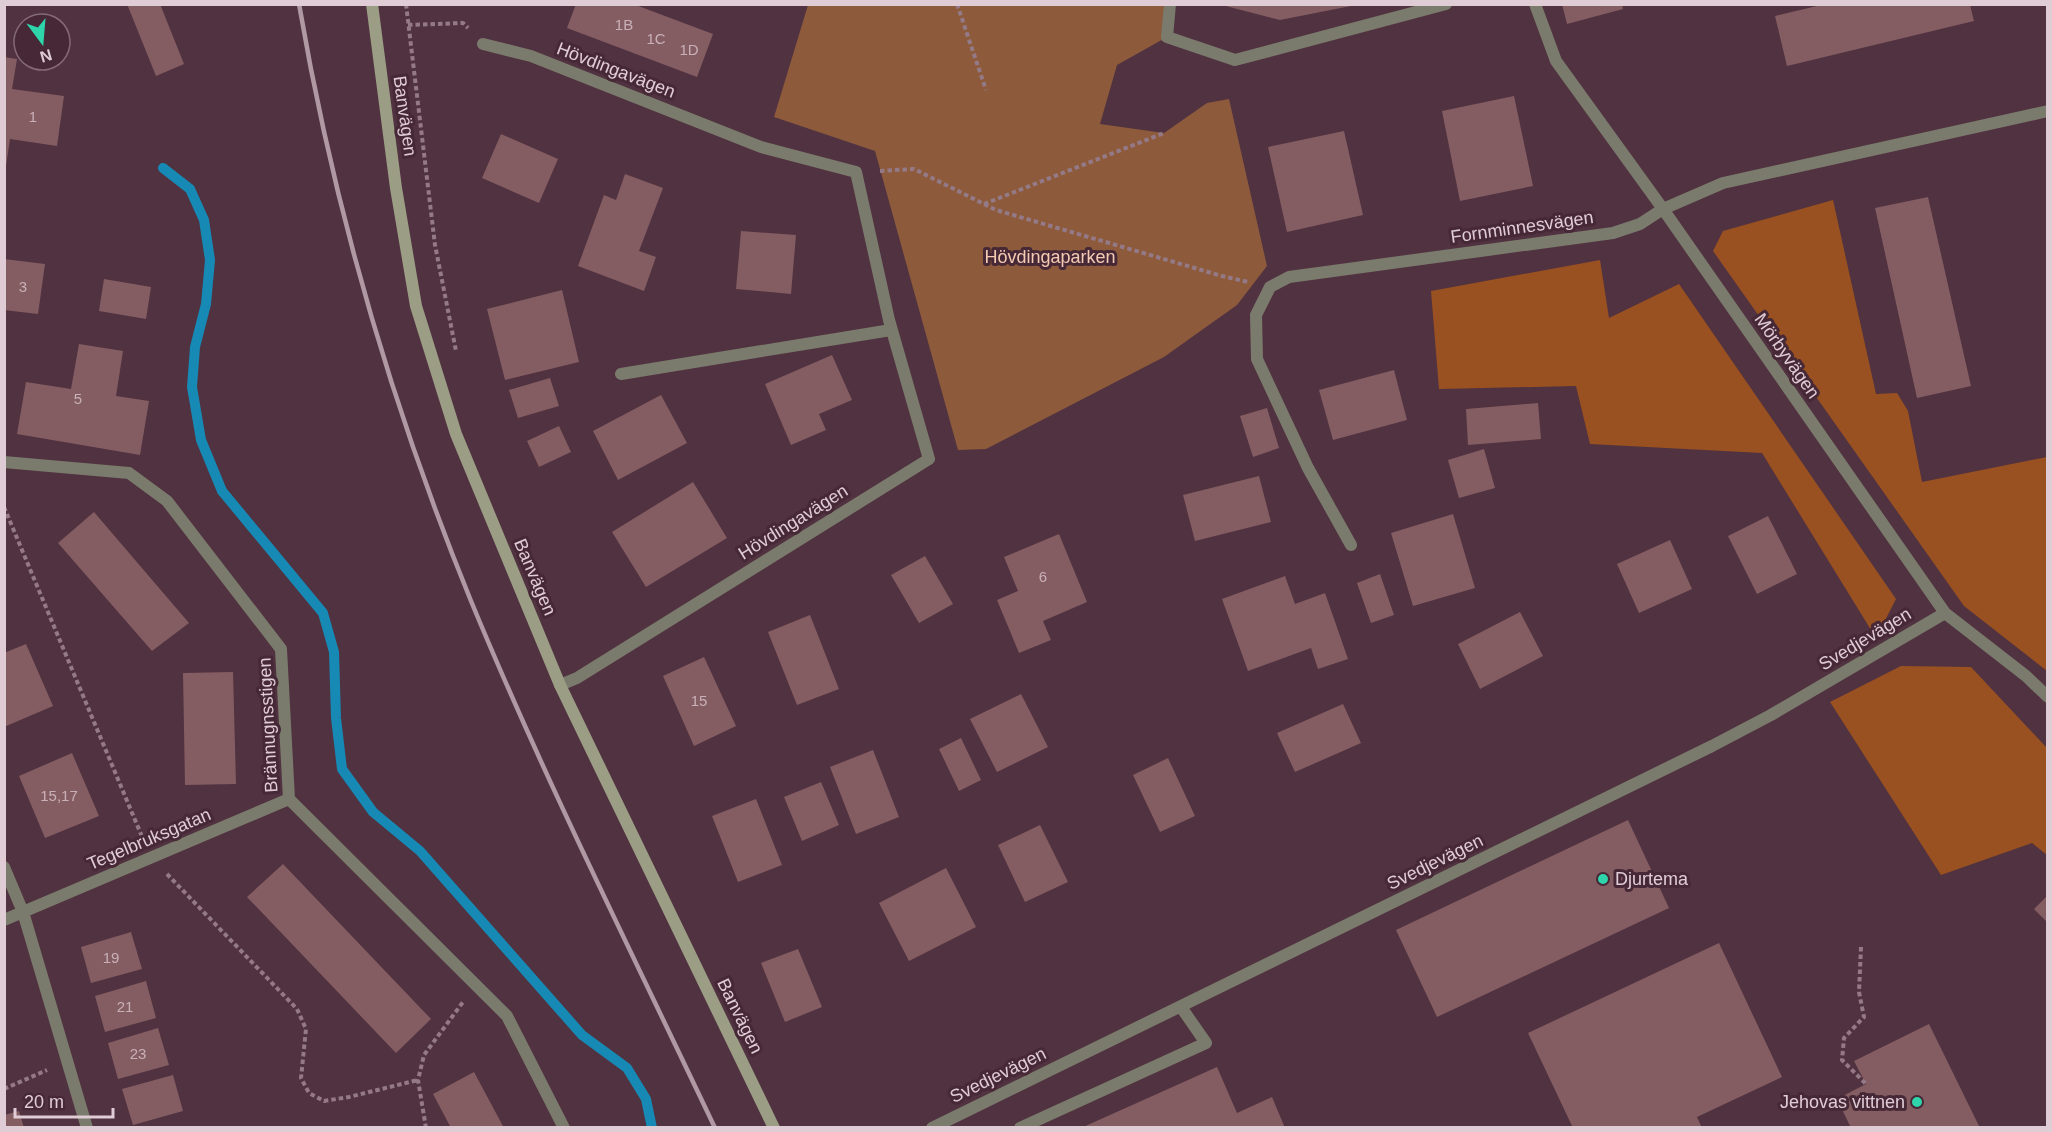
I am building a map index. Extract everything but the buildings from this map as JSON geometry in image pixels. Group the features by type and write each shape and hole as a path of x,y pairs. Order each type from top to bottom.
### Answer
{"street":[{"name":"Banvägen","path":"372,4 396,188 416,306 456,434 560,685 774,1128"},
{"path":"1170,4 1167,37 1235,60 1408,9 1446,4"},
{"name":"Mörbyvägen","path":"1535,4 1556,61 1663,209 1945,613 2026,676 2048,697"},
{"name":"Hövdingavägen","path":"483,44 531,56 761,147 856,172 891,330 929,459 577,678 560,685"},
{"name":"Fornminnesvägen","path":"1270,287 1289,277 1612,233 1640,224 1663,209 1723,183 2048,111"},
{"path":"1270,287 1256,315 1257,358 1308,468 1351,545"},
{"path":"621,374 891,330"},
{"name":"Brännugnsstigen","path":"4,462 129,473 167,501 281,648 289,799 507,1016 564,1128"},
{"name":"Svedjevägen","path":"932,1128 1713,746 1771,716 1945,613"},
{"name":"Tegelbruksgatan","path":"4,920 289,799"},
{"path":"4,867 23,912 87,1128"},
{"path":"1020,1128 1206,1043 1181,1007"}],"path":[{"path":"406,4 435,245 458,360"},
{"path":"957,4 986,90"},
{"path":"408,25 463,23 483,44"},
{"path":"984,204 1164,133"},
{"path":"856,172 914,169 996,210 1222,276 1270,287"},
{"path":"1861,947 1859,992 1864,1017 1844,1038 1842,1060 1866,1084"},
{"path":"426,1128 418,1080 424,1055 475,985"},
{"path":"4,1089 67,1061"}],"green space":[{"name":"Hövdingaparken","path":"808,5 1170,5 1167,37 1117,65 1100,124 1164,133 1207,103 1229,99 1267,266 1237,305 1164,357 986,449 958,450 875,151 774,117"}],"shaded area":[{"path":"1833,200 1876,394 1897,393 1908,411 1922,482 2047,457 2047,671 1964,606 1713,251 1723,231"},
{"path":"1600,260 1609,318 1679,284 1896,599 1876,638 1762,453 1590,444 1576,386 1439,389 1431,291"},
{"path":"1901,666 1971,667 2047,748 2047,855 2032,843 1941,875 1830,702"}],"waterway":[{"path":"163,168 190,189 204,220 210,260 206,304 195,347 192,387 201,440 222,491 323,613 334,652 336,718 342,769 373,812 420,851 582,1035 627,1068 646,1099 652,1128"}],"railway":[{"path":"299,4 313,80 348,232 392,382 443,529 499,668 715,1128"}],"place":[{"name":"Djurtema","path":"1603,879"},
{"name":"Jehovas vittnen","path":"1917,1102"}]}
